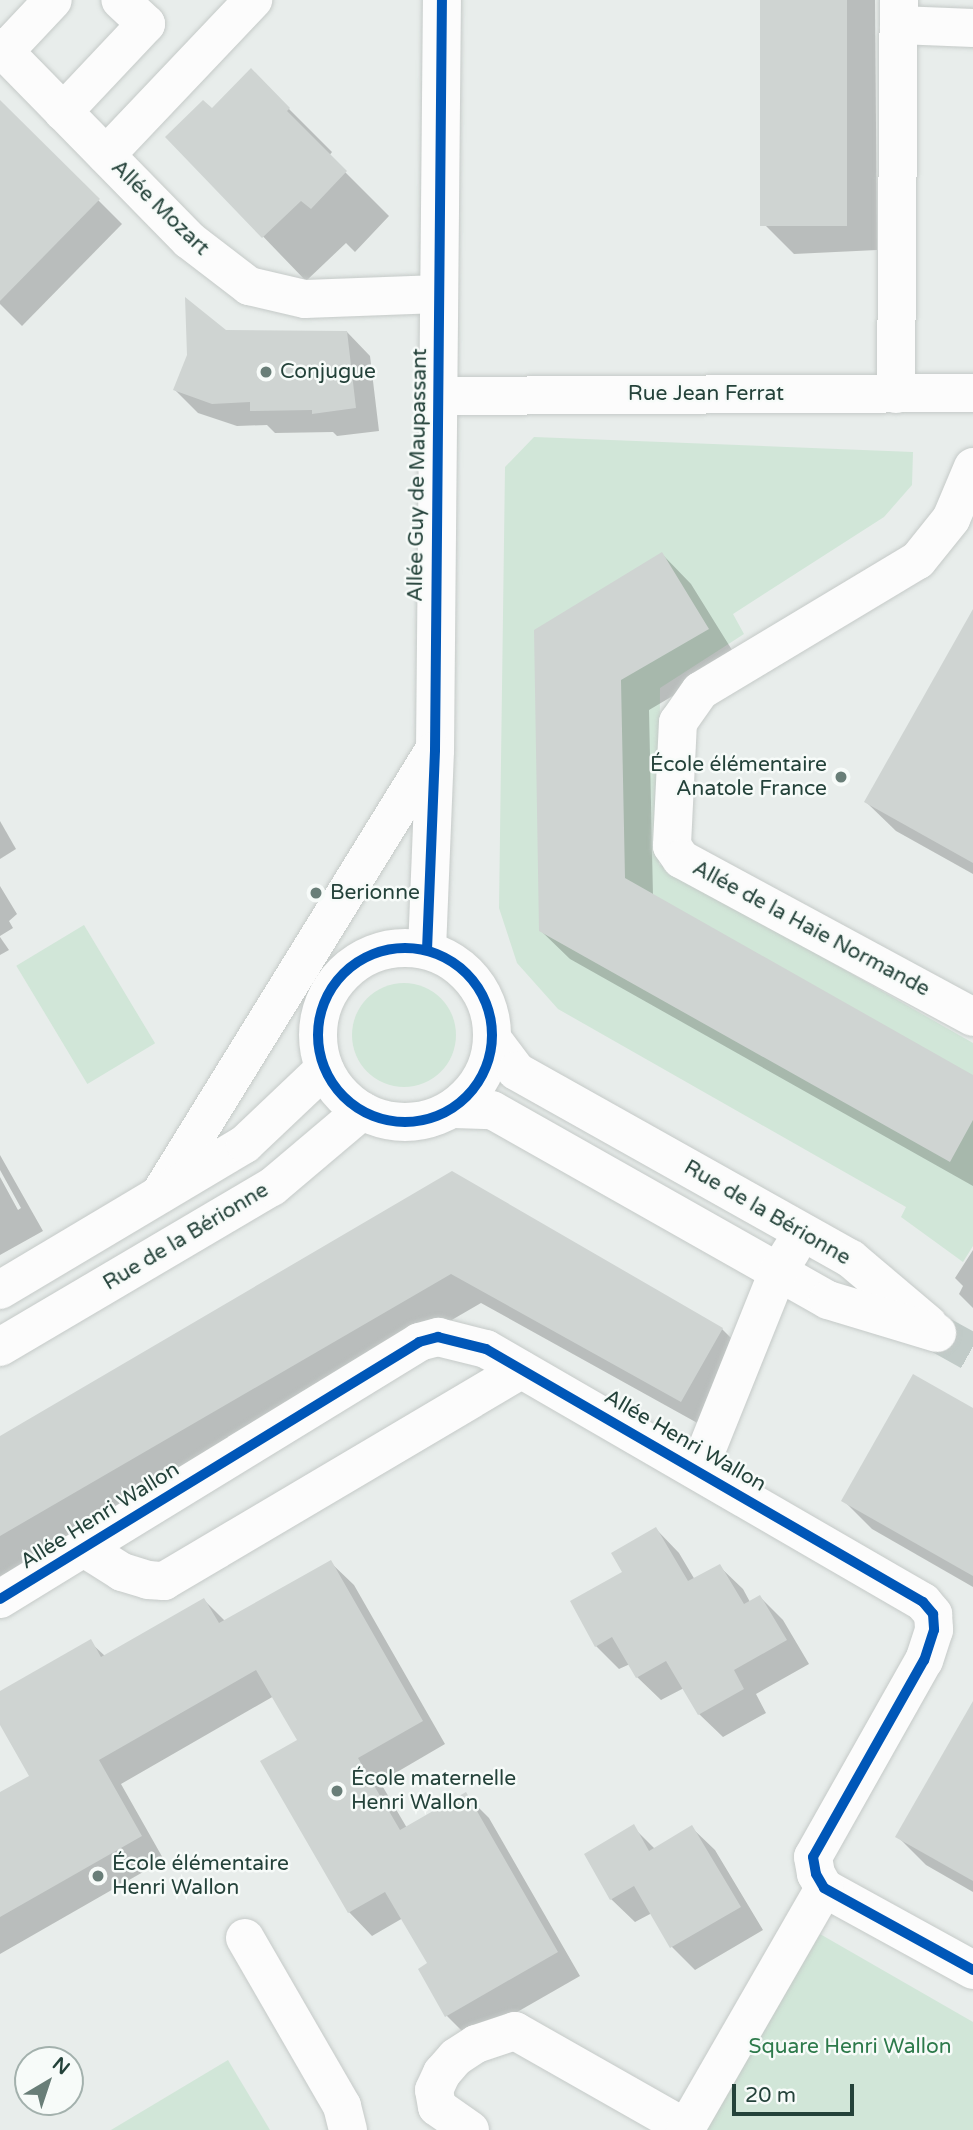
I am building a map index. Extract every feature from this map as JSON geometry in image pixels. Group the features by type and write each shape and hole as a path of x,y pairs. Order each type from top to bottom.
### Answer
{"street":[{"path":"2,50 53,0"},
{"path":"63,112 146,24 120,0"},
{"path":"106,155 253,0"},
{"name":"Allée Guy de Maupassant","path":"427,950 435,750 442,0"},
{"path":"896,394 899,13 973,28"},
{"name":"Allée Mozart","path":"2,50 189,240 249,286 305,299 439,294"},
{"name":"Rue Jean Ferrat","path":"439,396 973,393"},
{"name":"Allée de la Haie Normande","path":"973,467 951,519 918,560 700,691 678,722 672,846 681,859 973,1017"},
{"path":"160,1194 435,750"},
{"path":"403,947 427,950 449,959 476,984 491,1016 493,1041 487,1067 474,1090 454,1109 432,1119 408,1123 384,1121 362,1111 339,1093 324,1069 318,1045 318,1021 326,998 339,977 357,962 379,951 403,947"},
{"name":"Rue de la Bérionne","path":"454,1109 492,1110 828,1300 937,1333 850,1259 516,1071 493,1041"},
{"path":"0,1290 245,1144 324,1069"},
{"name":"Rue de la Bérionne","path":"0,1347 272,1187 362,1111"},
{"path":"698,1471 778,1272 802,1232"},
{"name":"Allée Henri Wallon","path":"0,1599 419,1342 438,1337 456,1339 486,1349 906,1590 923,1602 933,1614 934,1630 924,1660 813,1857 816,1874 824,1888"},
{"path":"84,1548 122,1572 148,1580 164,1581 521,1370"},
{"path":"470,2130 437,2106 434,2090 442,2073 456,2057 476,2044 515,2031 685,2129 824,1888 973,1970"},
{"path":"245,1938 342,2106 348,2130"}],"green space":[{"path":"534,437 913,452 912,485 884,517 733,614 744,634 660,688 659,864 973,1043 973,1246 963,1262 901,1217 906,1207 558,1009 517,963 499,908 505,467"},
{"path":"84,925 155,1043 87,1084 16,966"},
{"path":"404,983 424,987 441,998 452,1015 456,1035 452,1055 441,1072 424,1083 404,1087 384,1083 367,1072 356,1055 352,1035 356,1015 367,998 384,987"},
{"name":"Square Henri Wallon","path":"820,1934 973,2022 973,2130 705,2130"},
{"path":"228,2060 270,2130 111,2130"}],"building":[{"path":"760,0 847,0 847,226 760,226"},
{"path":"251,68 290,108 287,111 347,171 311,209 301,201 262,238 165,137 203,100 212,108"},
{"path":"0,100 100,199 0,301"},
{"name":"Conjugue","path":"185,297 226,330 347,331 356,408 312,414 312,410 250,411 250,402 212,404 173,390 187,355"},
{"path":"662,552 709,629 621,680 625,878 973,1075 973,1120 950,1162 539,931 534,630"},
{"path":"973,609 973,863 864,802"},
{"path":"452,1171 723,1328 681,1402 451,1274 0,1536 0,1436"},
{"path":"913,1374 973,1408 973,1576 841,1501"},
{"path":"656,1527 688,1581 720,1564 744,1604 760,1595 787,1640 734,1670 744,1689 698,1715 666,1661 636,1678 612,1637 595,1647 570,1601 622,1572 611,1553"},
{"path":"331,1560 423,1721 358,1758 400,1830 466,1792 558,1952 445,2017 418,1969 427,1963 385,1892 348,1913 260,1761 297,1740 256,1670 99,1760 142,1836 0,1917 0,1792 29,1776 0,1725 0,1691 91,1639 101,1657 204,1598 219,1623"},
{"path":"973,1701 973,1881 895,1837"},
{"path":"634,1824 649,1851 692,1825 741,1907 670,1948 634,1886 610,1900 584,1854"}],"tunnel":[{"path":"937,1333 973,1353"}],"cycle path":[{"path":"427,950 435,750 442,0"},
{"path":"405,948 438,954 467,973 486,1002 492,1035 486,1068 467,1097 438,1116 405,1122 372,1116 343,1097 324,1068 318,1035 324,1002 343,973 372,954 405,948"},
{"path":"0,1599 419,1342 438,1337 486,1349 923,1602 933,1614 934,1630 924,1660 813,1857 816,1874 824,1888 973,1970"}],"place":[{"name":"Conjugue","path":"266,372"},
{"name":"École élémentaire Anatole France","path":"841,777"},
{"name":"Berionne","path":"316,893"},
{"name":"École maternelle Henri Wallon","path":"337,1791"},
{"name":"École élémentaire Henri Wallon","path":"98,1876"}]}
